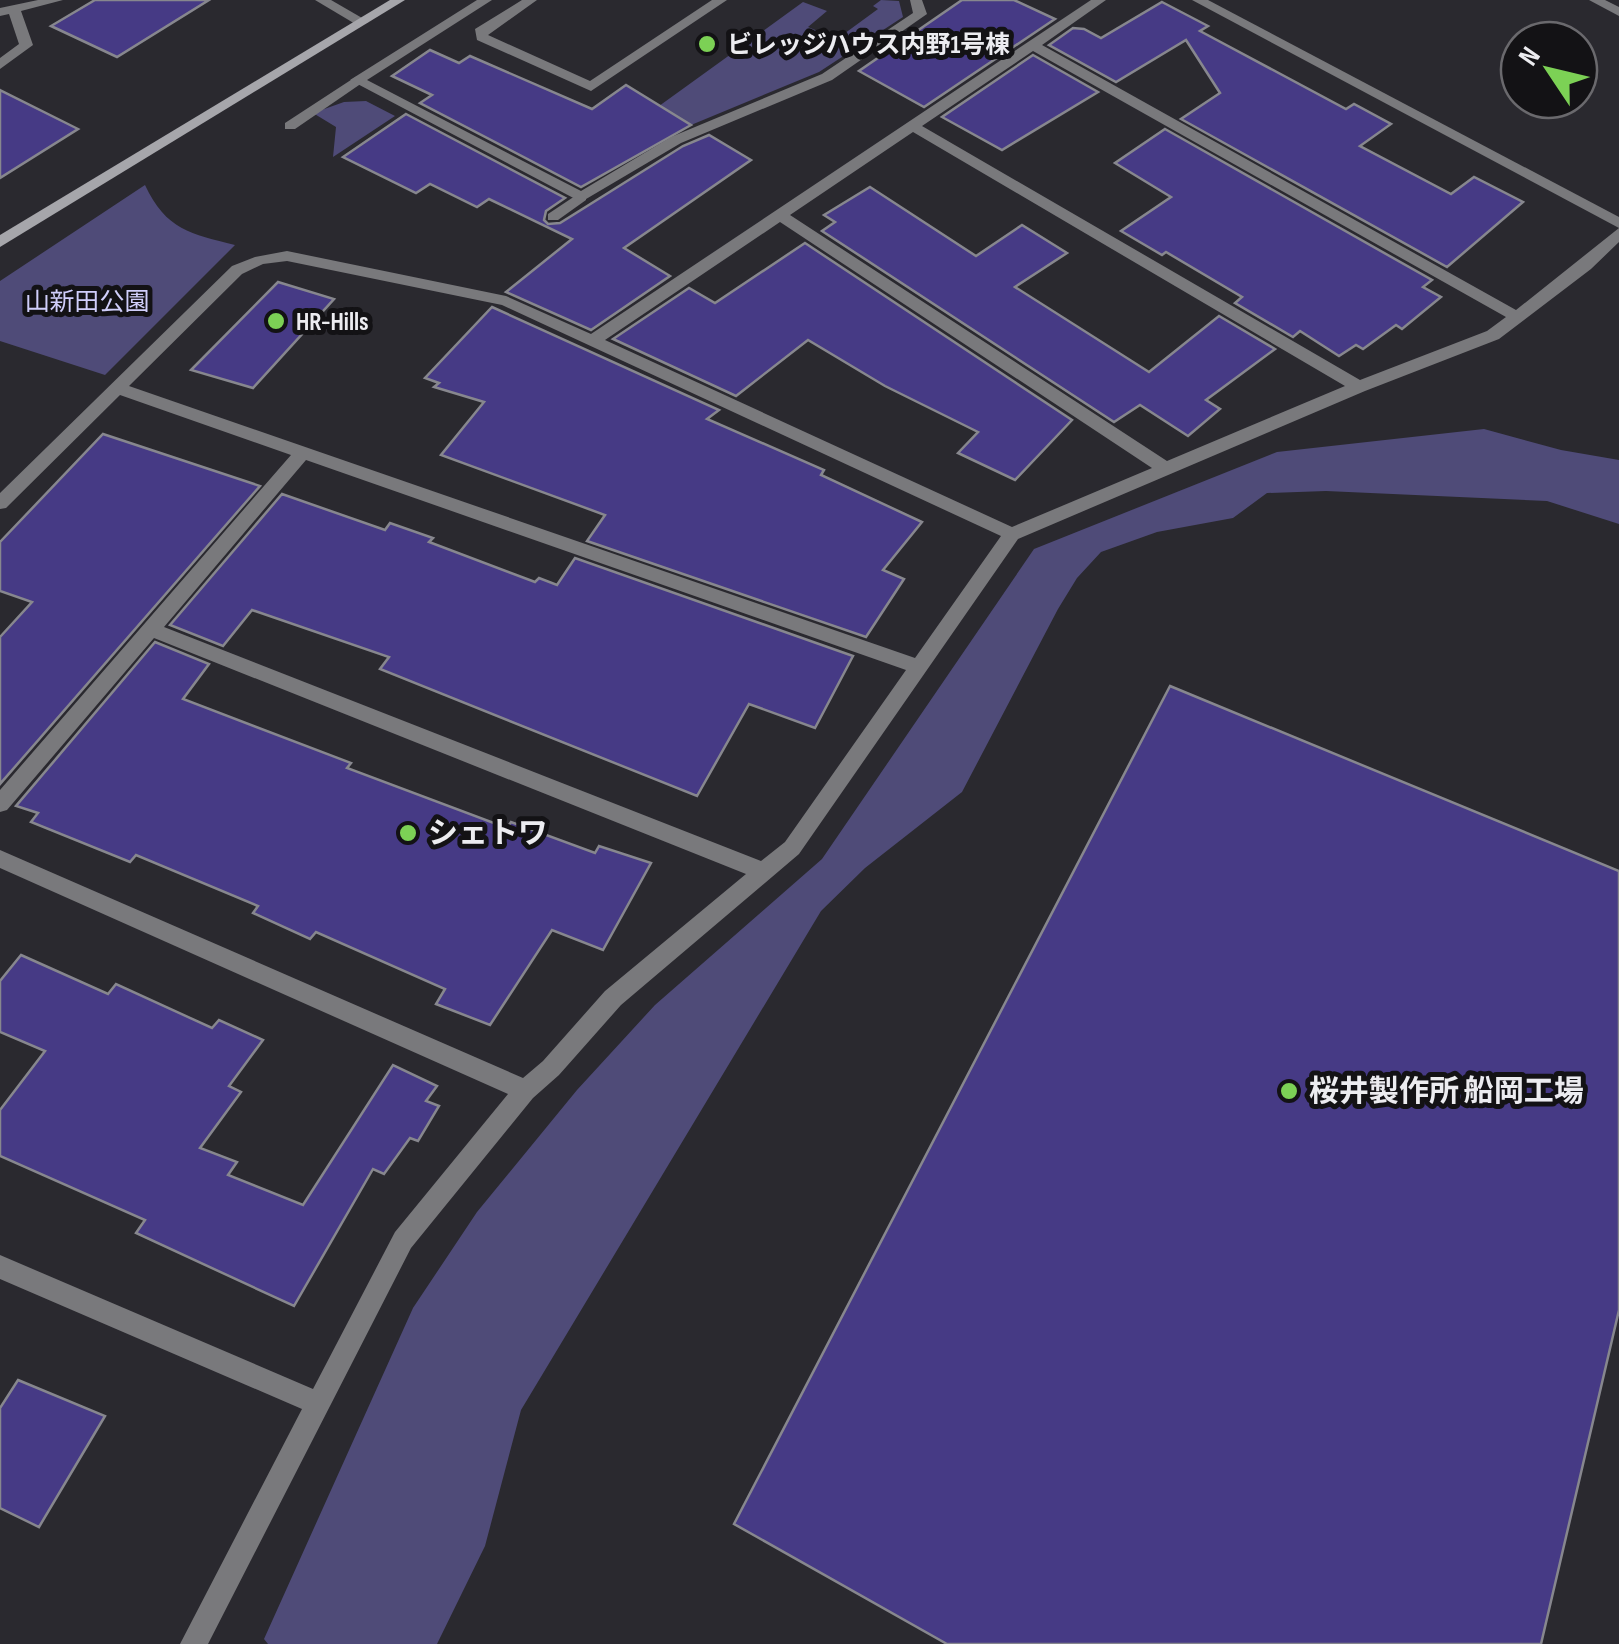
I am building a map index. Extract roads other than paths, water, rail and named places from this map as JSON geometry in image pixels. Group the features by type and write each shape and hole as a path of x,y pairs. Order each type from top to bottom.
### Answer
{"street":[{"path":"0,64 26,45 7,10 57,0"},
{"path":"321,0 362,22"},
{"path":"0,242 399,0"},
{"path":"290,126 486,0"},
{"path":"531,0 480,32 482,37 591,88 721,0"},
{"path":"553,217 676,140 827,77 920,14 916,0"},
{"path":"595,339 1100,0"},
{"path":"1198,0 1619,223"},
{"path":"1594,0 1619,12"},
{"path":"1033,45 1519,318"},
{"path":"358,80 582,197"},
{"path":"912,126 1359,387"},
{"path":"778,214 1166,469"},
{"path":"194,1644 403,1240 524,1090 551,1068 619,991 792,848 1012,534 1359,387 1493,335 1519,318 1619,233"},
{"path":"0,504 237,270 273,258 310,260 506,301 1012,534"},
{"path":"118,388 920,667"},
{"path":"0,804 304,451"},
{"path":"150,629 765,872"},
{"path":"0,860 524,1090"},
{"path":"0,1266 319,1404"}],"place":[{"name":"ビレッジハウス内野1号棟","path":"707,44"},
{"name":"HR-Hills","path":"276,321"},
{"name":"シェトワ","path":"408,833"},
{"name":"桜井製作所 船岡工場","path":"1289,1091"}],"park label":[{"name":"山新田公園","path":"87,301"}]}
